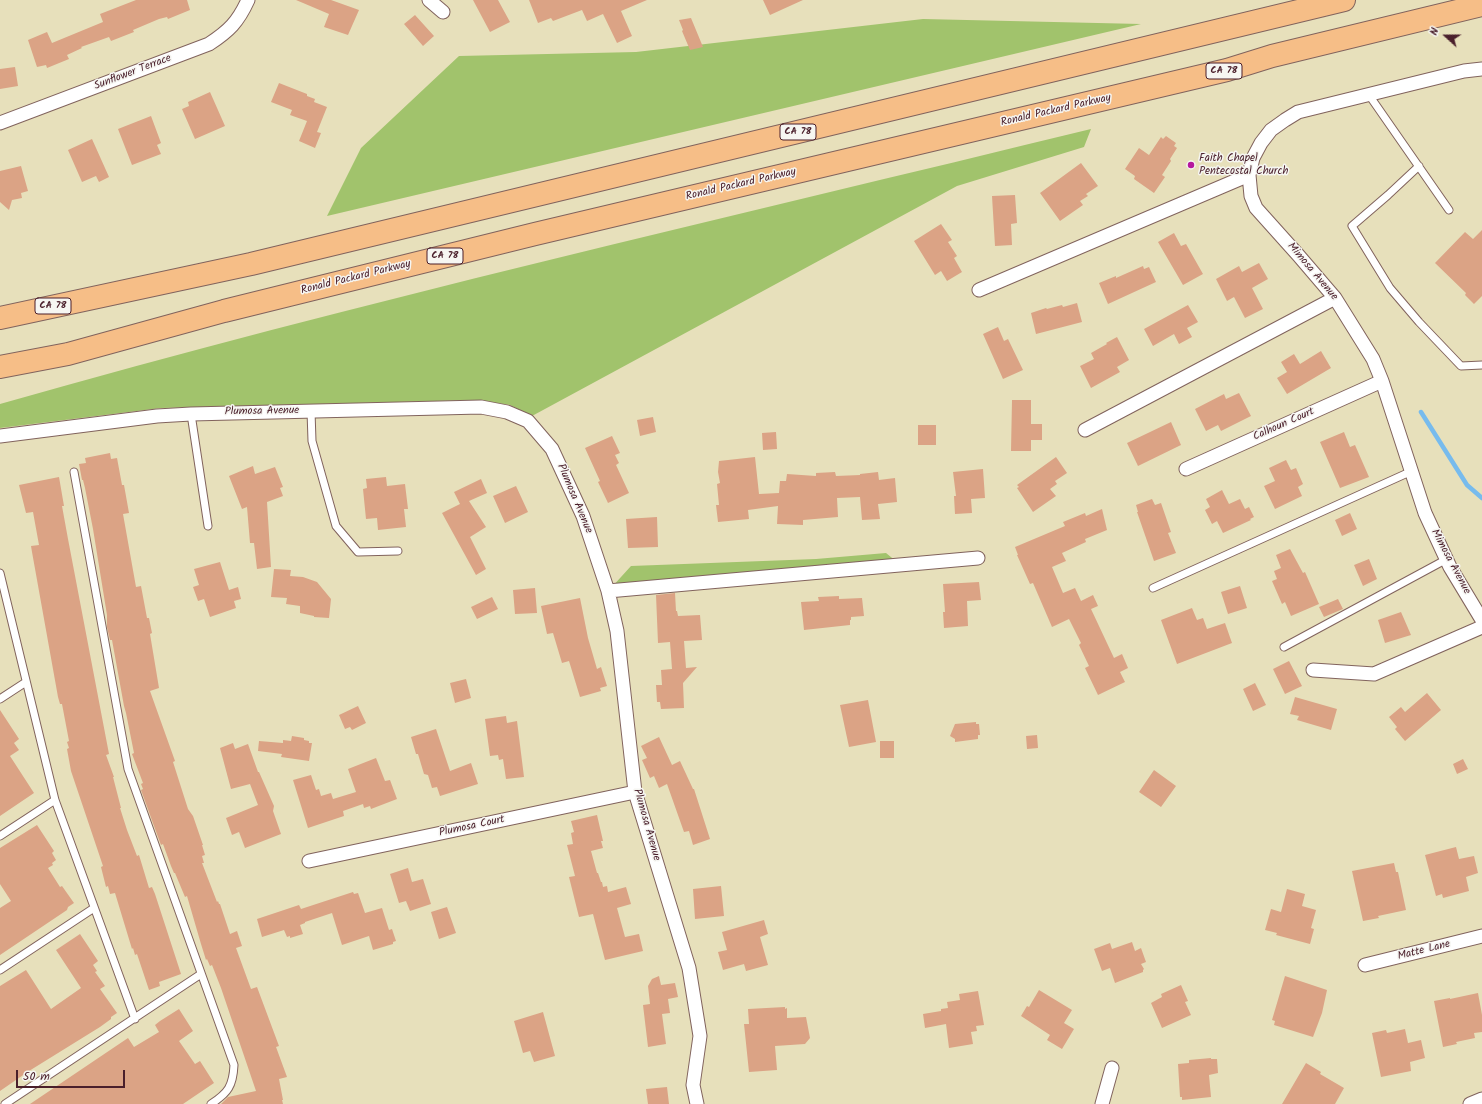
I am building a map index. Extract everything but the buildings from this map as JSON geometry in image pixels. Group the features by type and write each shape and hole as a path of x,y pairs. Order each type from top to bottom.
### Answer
{"highway":[{"name":"CA 78","path":"0,318 251,264 1344,0"},
{"name":"Ronald Packard Parkway","path":"0,367 68,354 224,311 535,234 1227,70 1272,56 1482,5"},
{"path":"0,377 68,354"}],"street":[{"name":"Sunflower Terrace","path":"0,123 209,44 225,34 240,16 248,0"},
{"path":"429,0 443,12"},
{"name":"Mimosa Avenue","path":"1482,69 1464,71 1298,112 1271,130 1260,143 1253,158 1249,175 1251,196 1256,208 1300,256 1335,298 1373,359 1382,381 1425,513 1447,559 1482,620"},
{"path":"979,290 1249,175"},
{"path":"1085,430 1335,298"},
{"name":"Calhoun Court","path":"1186,469 1382,381"},
{"name":"Plumosa Avenue","path":"0,436 156,416 191,414 481,407 507,412 528,421 552,449 583,516 608,591 617,630 635,792 689,968 700,1036 693,1085 697,1104"},
{"path":"608,591 978,558"},
{"path":"1313,670 1374,674 1482,626"},
{"name":"Plumosa Court","path":"309,861 635,792"},
{"name":"Matte Lane","path":"1365,965 1482,936"},
{"path":"1102,1104 1112,1068"},
{"path":"1470,1104 1482,1099"}],"lane":[{"path":"1369,95 1449,210"},
{"path":"1419,166 1352,226 1390,288 1419,322 1461,366 1482,365"},
{"path":"310,411 312,441 336,526 358,552 398,551"},
{"path":"191,414 208,526"},
{"path":"1153,588 1412,471"},
{"path":"74,472 128,770 234,1065 233,1080 223,1096 211,1104"},
{"path":"1284,647 1447,559"},
{"path":"0,572 54,800 135,1019"},
{"path":"0,700 26,682"},
{"path":"0,836 54,800"},
{"path":"0,970 94,908"},
{"path":"5,1104 201,974"}],"green space":[{"path":"923,19 1141,24 327,216 361,148 459,56 636,52"},
{"path":"1091,129 1084,147 957,186 532,416 510,405 475,400 161,408 0,428 0,404 136,366 544,261"},
{"path":"886,553 897,562 611,588 631,566 816,559"}],"waterway":[{"path":"1421,412 1467,485 1482,498"}],"place":[{"name":"Faith Chapel Pentecostal Church","path":"1191,165"}]}
